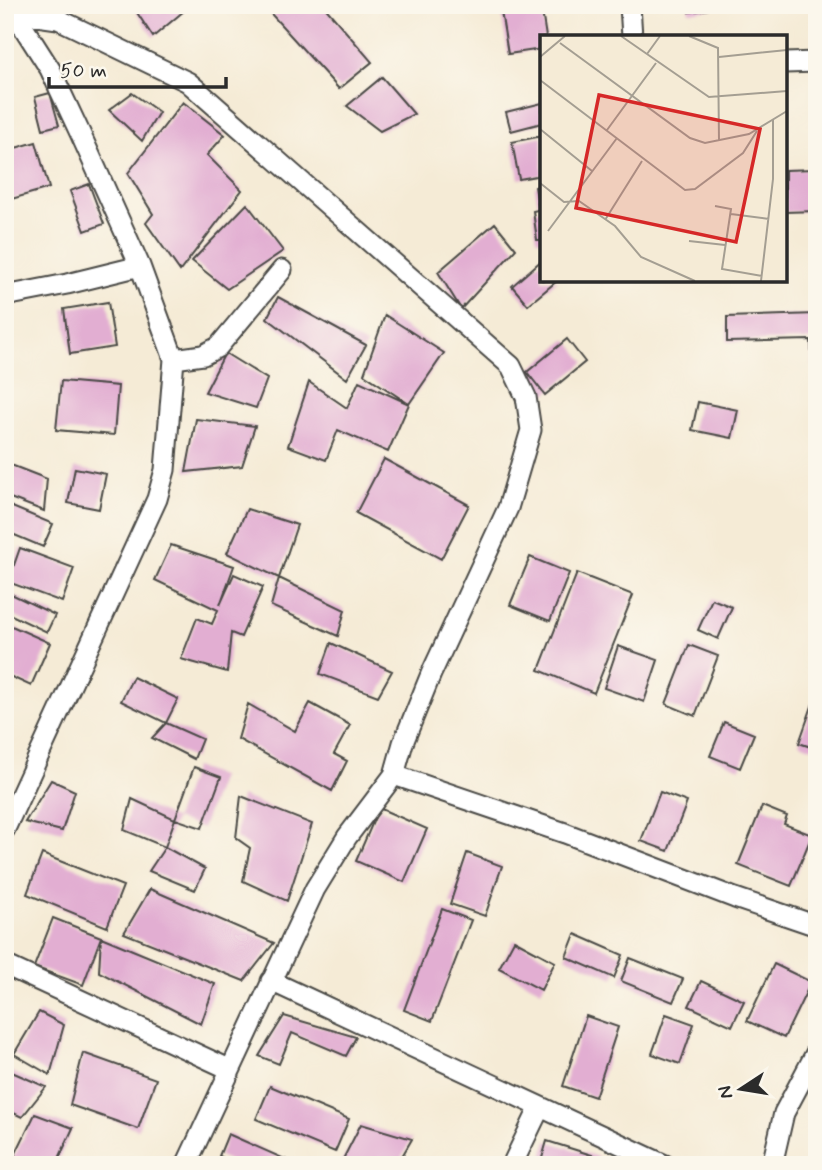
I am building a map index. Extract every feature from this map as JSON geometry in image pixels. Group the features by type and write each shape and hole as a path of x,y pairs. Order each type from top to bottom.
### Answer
{"street":[{"path":"629,5 632,35"},
{"path":"5,829 157,499 165,470 174,359 140,266 50,69 12,9"},
{"path":"12,9 58,19 187,82 511,366 526,397 531,430 508,508 430,674 403,743 394,775 347,837 315,889 186,1165"},
{"path":"787,63 817,62"},
{"path":"5,296 140,266"},
{"path":"174,359 203,355 218,347 282,270"},
{"path":"394,775 565,833 735,898 817,926"},
{"path":"5,965 229,1069"},
{"path":"271,981 665,1165"},
{"path":"772,1165 784,1113 817,1051"},
{"path":"512,1165 540,1107"}],"building":[{"path":"132,5 191,5 153,37"},
{"path":"263,5 323,5 372,62 339,89"},
{"path":"500,5 541,5 546,35 540,35 540,49 508,54"},
{"path":"688,5 723,5 723,7 689,12"},
{"path":"382,77 414,114 380,131 347,106"},
{"path":"50,93 59,125 43,129 35,97"},
{"path":"132,93 159,112 142,141 109,110"},
{"path":"183,102 225,135 207,155 242,190 180,271 146,223 153,214 128,173"},
{"path":"540,104 540,124 511,131 506,112"},
{"path":"540,136 540,175 519,179 512,142"},
{"path":"36,142 49,188 5,201 5,151"},
{"path":"815,169 816,211 787,212 787,170"},
{"path":"89,184 104,224 85,231 70,191"},
{"path":"540,186 538,204 535,187"},
{"path":"247,204 283,251 227,289 192,261"},
{"path":"540,209 540,240 537,240 533,211"},
{"path":"495,223 516,249 461,309 438,272"},
{"path":"540,262 540,282 556,282 528,305 512,286"},
{"path":"278,297 366,345 347,379 267,318"},
{"path":"108,302 115,347 70,354 64,309"},
{"path":"817,314 817,366 812,366 811,340 727,342 727,317"},
{"path":"385,315 444,353 409,404 364,374"},
{"path":"567,339 585,362 545,395 527,372"},
{"path":"225,353 267,379 256,408 205,392"},
{"path":"61,381 118,386 114,435 56,430"},
{"path":"359,381 409,404 388,452 338,430 326,460 288,446 309,382 347,408"},
{"path":"698,402 738,410 732,438 692,430"},
{"path":"196,419 255,426 242,466 186,472"},
{"path":"384,459 469,505 441,559 356,513"},
{"path":"11,465 47,479 44,511 5,496 5,481"},
{"path":"75,468 106,474 99,509 68,503"},
{"path":"5,504 53,524 43,547 5,531"},
{"path":"247,509 297,525 279,578 227,553"},
{"path":"171,545 234,566 220,605 234,574 263,587 241,637 231,633 227,672 181,659 197,618 212,624 218,610 155,580"},
{"path":"20,548 74,568 62,602 8,582"},
{"path":"530,557 569,573 550,621 510,605"},
{"path":"577,573 633,595 594,693 539,670"},
{"path":"279,578 345,610 338,636 271,606"},
{"path":"5,591 55,615 47,632 5,612"},
{"path":"712,599 732,607 718,639 698,630"},
{"path":"5,623 50,643 31,686 5,674"},
{"path":"331,643 392,671 378,696 320,674"},
{"path":"689,645 718,656 695,716 666,704"},
{"path":"618,646 658,660 644,702 604,688"},
{"path":"133,677 178,699 166,723 121,701"},
{"path":"817,692 817,749 799,743"},
{"path":"310,703 350,725 334,754 347,761 332,791 238,739 248,704 295,731"},
{"path":"724,722 754,734 740,768 710,756"},
{"path":"166,723 202,739 194,759 152,738"},
{"path":"194,767 221,777 202,828 175,819"},
{"path":"51,780 75,791 62,831 25,822"},
{"path":"660,792 687,802 668,851 641,841"},
{"path":"241,796 312,824 287,901 243,881 250,848 236,838"},
{"path":"132,799 175,819 165,847 124,830"},
{"path":"762,806 787,816 784,824 812,835 791,886 738,865"},
{"path":"379,808 427,829 404,882 356,861"},
{"path":"165,847 205,869 195,890 149,871"},
{"path":"467,853 502,866 485,916 450,904"},
{"path":"42,854 123,886 107,927 27,894"},
{"path":"150,889 274,943 244,981 124,933"},
{"path":"442,909 471,920 432,1021 404,1010"},
{"path":"53,918 101,937 83,985 34,967"},
{"path":"575,934 623,955 614,978 566,957"},
{"path":"101,937 215,984 201,1024 99,972"},
{"path":"514,940 555,962 541,990 499,968"},
{"path":"630,958 683,979 673,1002 621,981"},
{"path":"774,964 811,982 784,1038 747,1021"},
{"path":"701,981 744,1001 732,1026 689,1006"},
{"path":"39,1012 64,1025 50,1075 14,1054"},
{"path":"666,1014 694,1024 680,1064 652,1054"},
{"path":"284,1016 356,1037 346,1056 292,1033 279,1064 259,1056"},
{"path":"586,1016 618,1027 595,1097 563,1086"},
{"path":"83,1053 156,1079 138,1129 70,1105"},
{"path":"5,1069 46,1087 22,1117 5,1109"},
{"path":"270,1086 349,1119 335,1152 256,1119"},
{"path":"35,1114 73,1128 56,1165 10,1165"},
{"path":"361,1124 412,1139 398,1163 400,1165 340,1165"},
{"path":"228,1134 298,1165 239,1165 219,1156"},
{"path":"547,1141 598,1157 595,1165 540,1165"}]}
